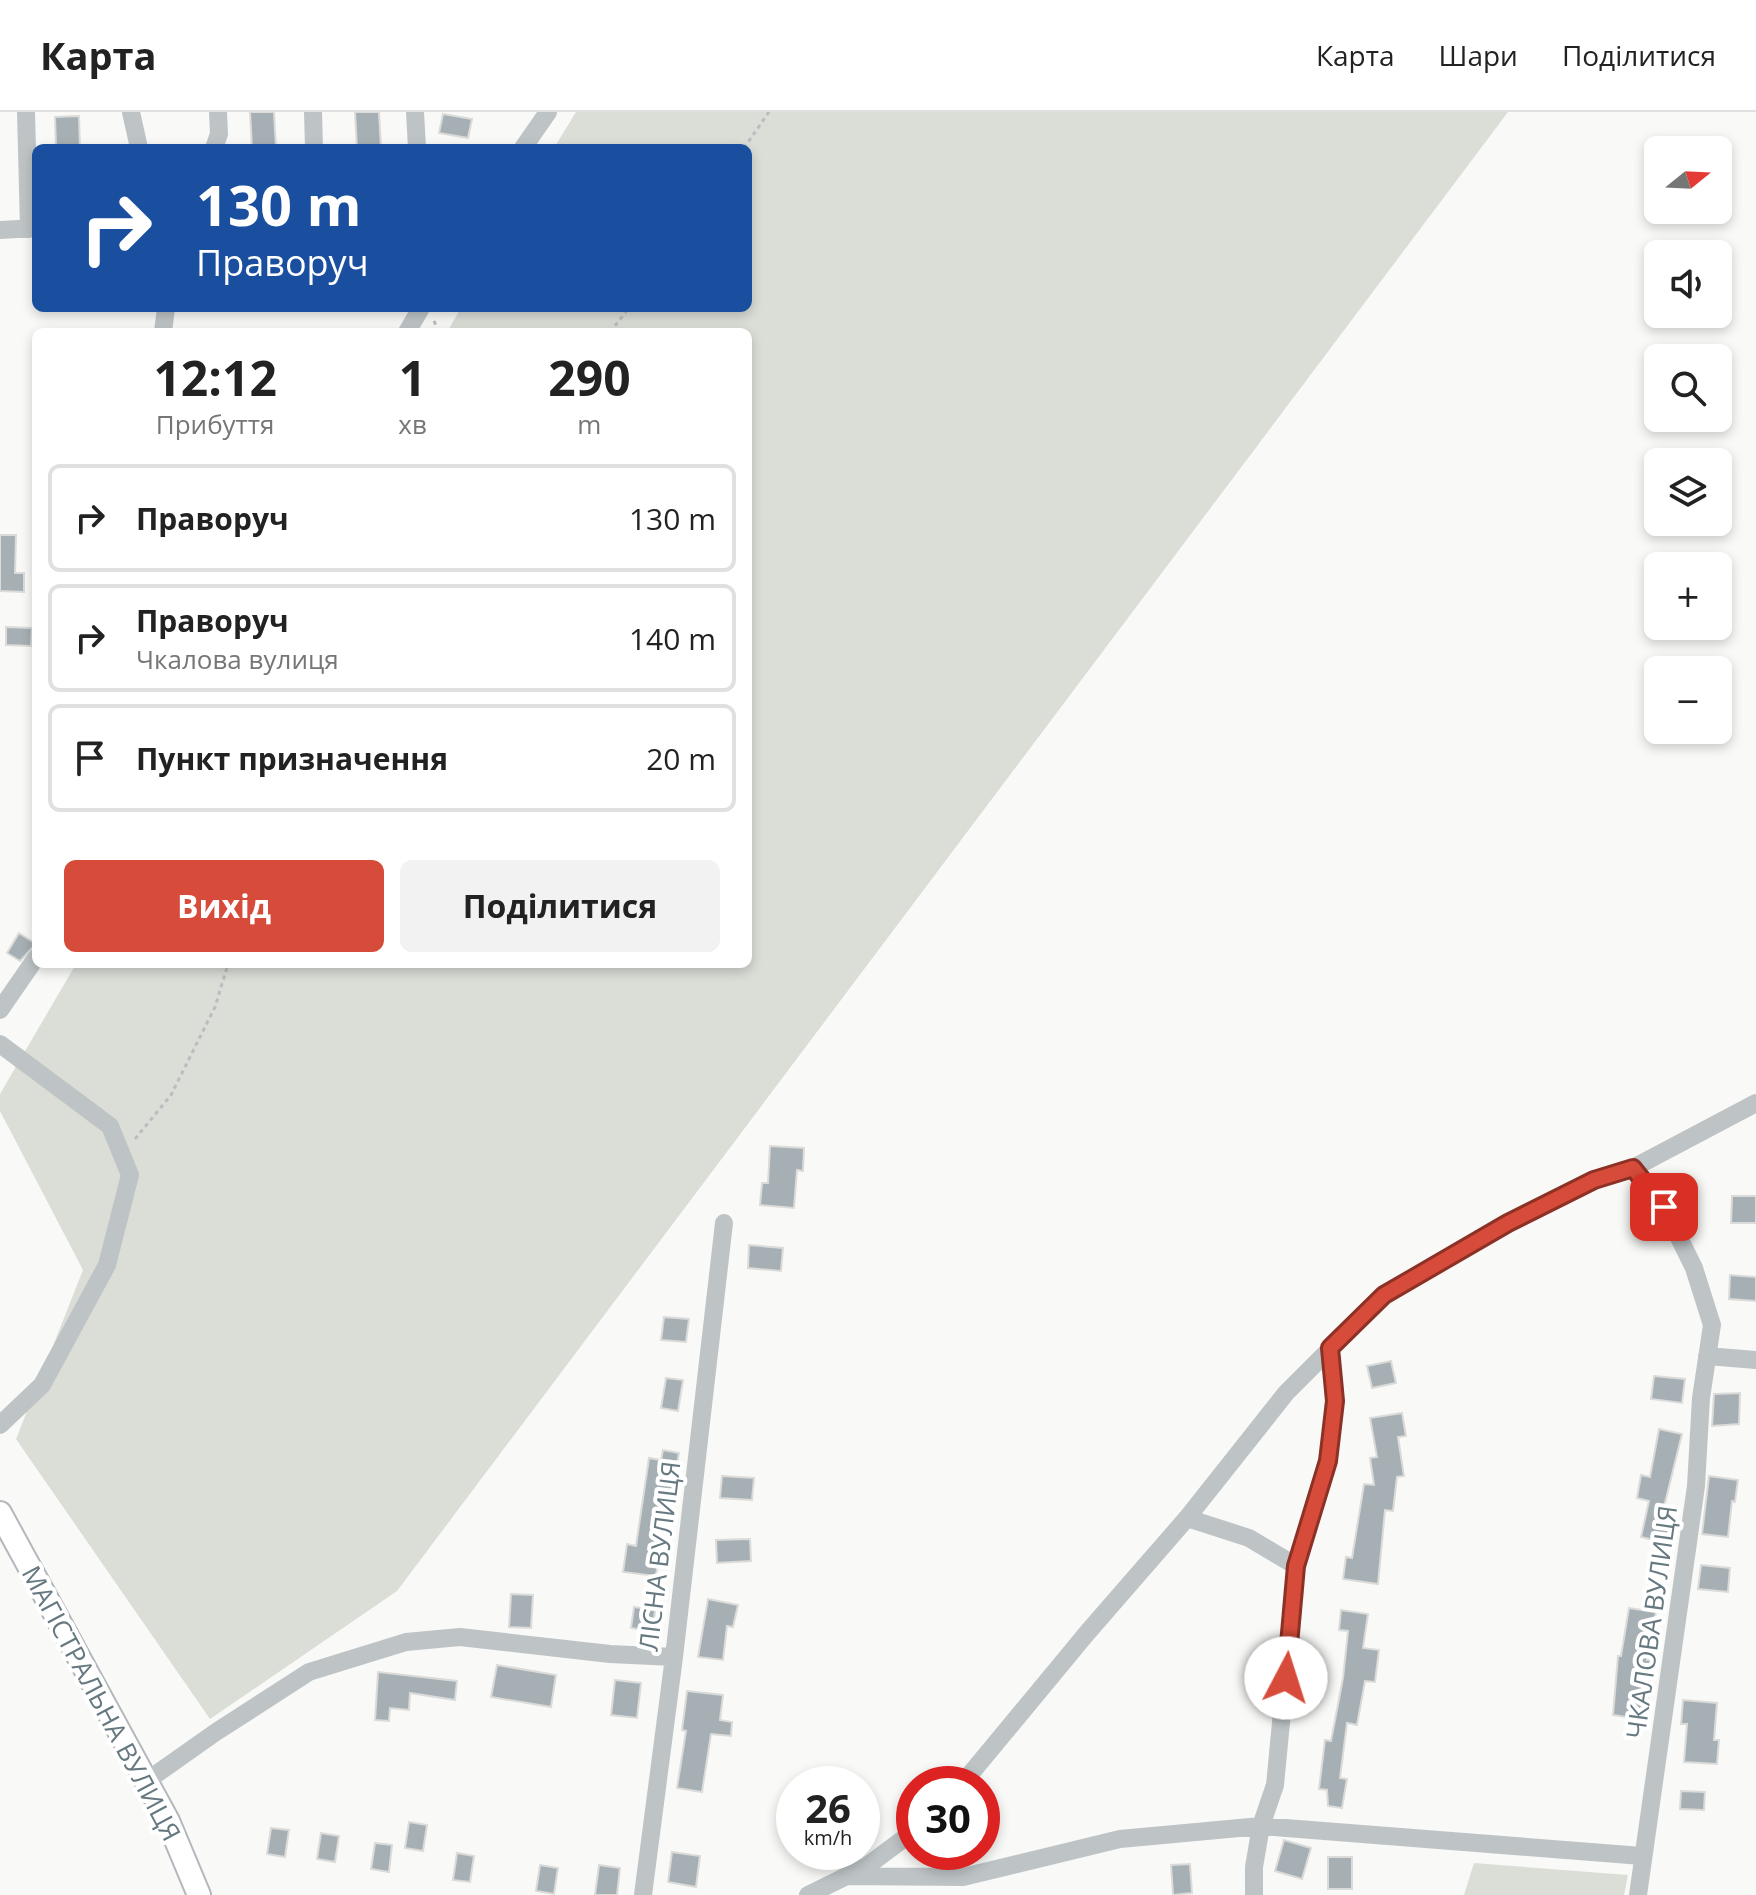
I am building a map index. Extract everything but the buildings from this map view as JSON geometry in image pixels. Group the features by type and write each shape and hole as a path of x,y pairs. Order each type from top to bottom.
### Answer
{"main road":[{"name":"МАГІСТРАЛЬНА ВУЛИЦЯ","path":"0,1513 168,1821 199,1895"}],"street":[{"path":"26,112 32,211"},
{"path":"131,112 138,144"},
{"path":"215,144 219,134 218,112"},
{"path":"313,112 314,144"},
{"path":"415,112 417,144"},
{"path":"526,144 548,112"},
{"path":"0,230 32,228"},
{"path":"0,1010 32,964"},
{"path":"0,1044 110,1126 130,1175 107,1265 42,1385 0,1425"},
{"path":"977,1766 1187,1518 1286,1393 1384,1295 1508,1223 1594,1180 1633,1168 1756,1103"},
{"name":"ЧКАЛОВА ВУЛИЦЯ","path":"1633,1168 1664,1207 1694,1268 1712,1325 1701,1398 1696,1486 1638,1895"},
{"name":"ЛІСНА ВУЛИЦЯ","path":"643,1895 724,1223"},
{"path":"1254,1895 1254,1867 1261,1826 1275,1785 1296,1566 1328,1461 1335,1401 1330,1348"},
{"path":"1707,1356 1756,1360"},
{"path":"1187,1518 1249,1538 1296,1566"},
{"path":"145,1782 309,1672 406,1642 460,1637 610,1654 674,1657"},
{"path":"847,1876 963,1877 1120,1839 1261,1826 1642,1856"},
{"path":"808,1895 867,1866 896,1844"}],"path":[{"path":"747,144 769,112"},
{"path":"613,328 626,312"},
{"path":"121,1154 171,1095 215,1007 227,968"}],"shaded area":[{"path":"576,112 1508,112 397,1591 210,1719 16,1439 83,1270 0,1111 0,1094 74,968 752,968 752,328 449,328 459,312 752,312 752,144 556,144"},
{"path":"1474,1863 1628,1875 1624,1895 1464,1895"}],"route":[{"path":"1286,1678 1296,1566 1328,1461 1335,1401 1330,1348 1384,1295 1508,1223 1594,1180 1633,1168 1664,1207"}]}
